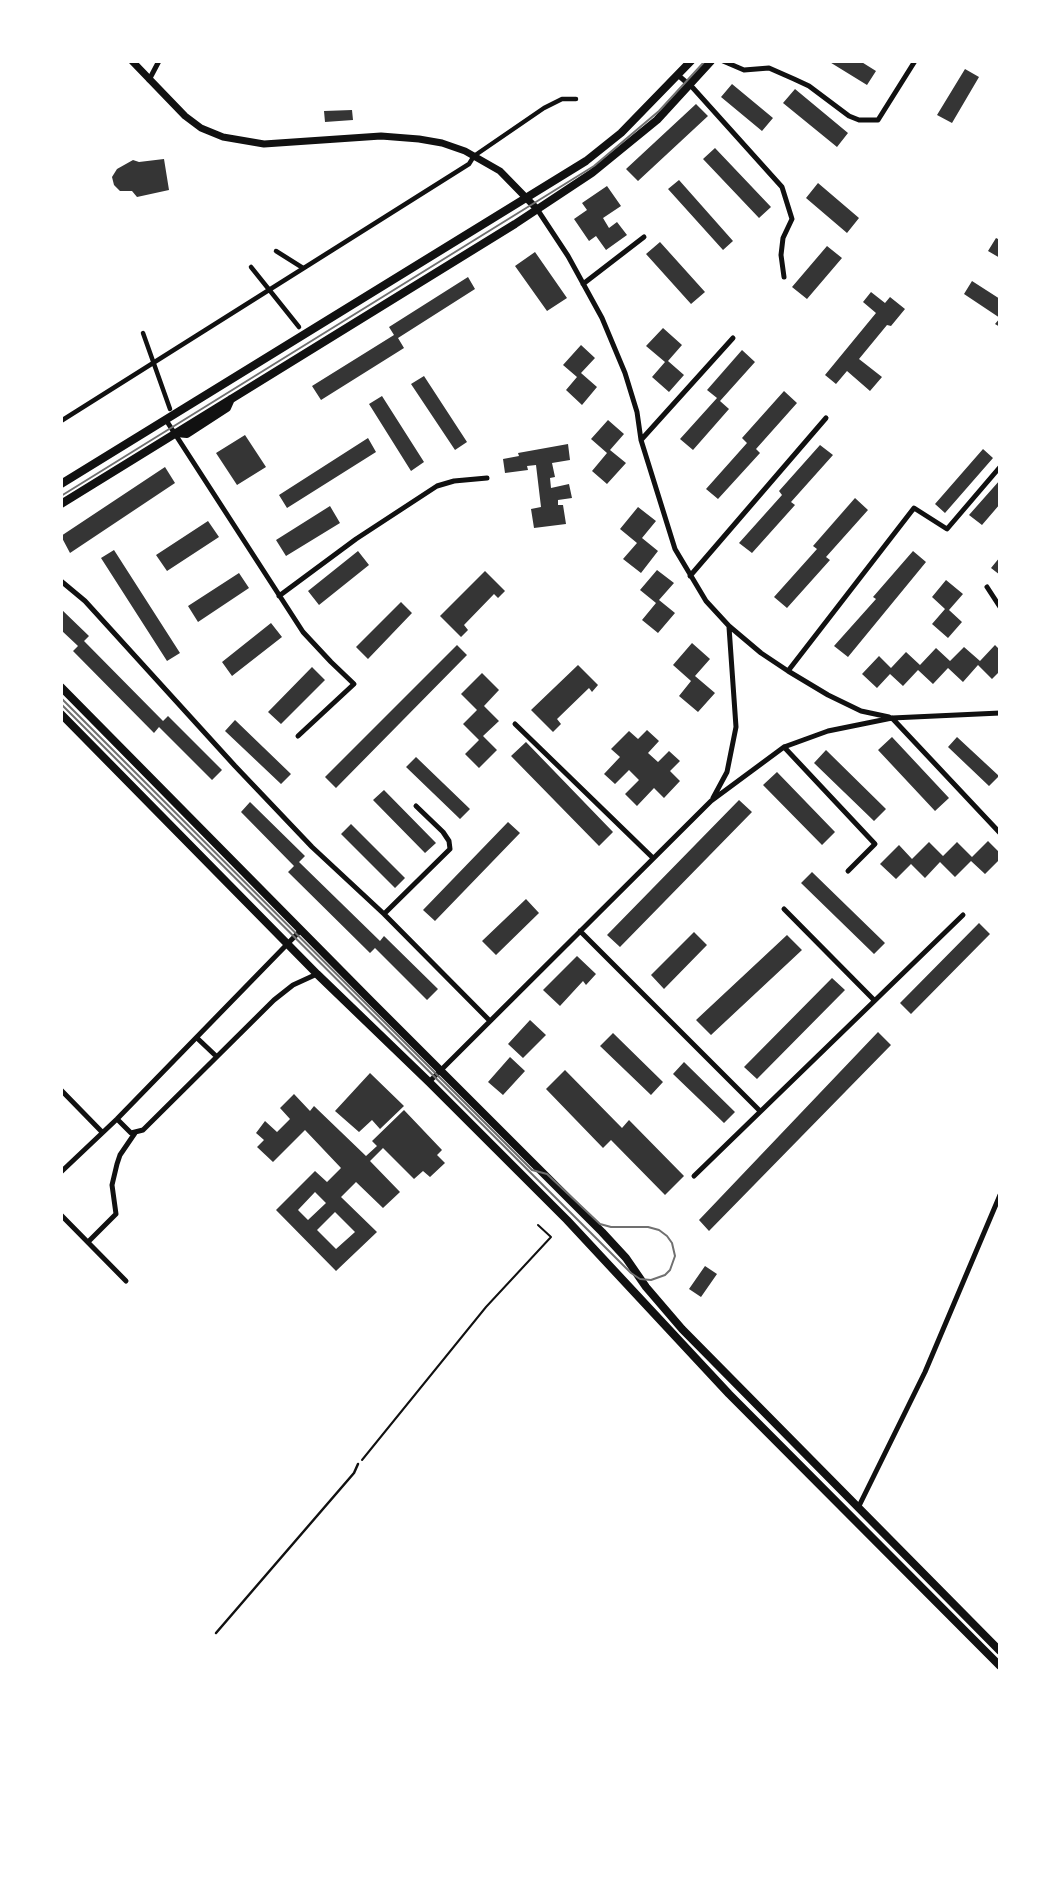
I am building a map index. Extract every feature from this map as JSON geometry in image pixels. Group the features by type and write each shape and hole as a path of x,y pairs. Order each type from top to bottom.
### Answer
{"main road":[{"path":"61,484 586,161 621,133 691,61"},
{"path":"61,504 176,433 187,434 227,408 231,399 537,209 616,155 657,120 711,61"},
{"path":"61,687 602,1232 626,1258 659,1303 1000,1651"},
{"path":"61,714 317,974 567,1220 650,1310 842,1508 1000,1666"}],"street":[{"path":"132,61 193,123 211,132 241,141 264,144 381,136 419,139 474,156 500,171 537,209 602,318 625,373 675,549 706,601 729,626 788,671 861,711 892,718 1000,833"},
{"path":"148,80 159,61"},
{"path":"723,61 744,70 769,68 809,86 849,116 859,120 878,120 915,61"},
{"path":"679,76 691,85 782,187 792,219 783,238 781,255 784,276"},
{"path":"61,421 469,164 474,156 544,108 562,99 576,99"},
{"path":"583,284 644,237"},
{"path":"276,251 303,268"},
{"path":"251,267 299,327"},
{"path":"143,333 170,409"},
{"path":"642,440 733,338"},
{"path":"690,576 826,418"},
{"path":"166,420 303,632 354,684 298,736"},
{"path":"788,671 914,508 947,529 1000,467"},
{"path":"279,596 356,539 437,486 454,481 487,478"},
{"path":"61,581 85,601 312,847 384,914 490,1021"},
{"path":"987,587 1000,607"},
{"path":"711,800 727,772 736,727 729,626"},
{"path":"429,1082 711,800 784,747 828,731 892,718 1000,713"},
{"path":"515,724 653,858"},
{"path":"784,747 875,844 848,871"},
{"path":"384,914 450,849 449,841 443,832 416,806"},
{"path":"784,909 874,1000"},
{"path":"694,1176 963,915"},
{"path":"61,1172 117,1119 301,930"},
{"path":"580,931 760,1111"},
{"path":"88,1242 116,1214 112,1185 120,1155 135,1133 143,1130 274,1000 293,985 317,974"},
{"path":"197,1038 216,1056"},
{"path":"61,1090 103,1132"},
{"path":"117,1119 131,1133 135,1133"},
{"path":"858,1508 925,1372 1000,1195"},
{"path":"61,1215 126,1281"}],"lane":[{"path":"216,1633 358,1464"}],"path":[{"path":"358,1464 486,1307 551,1237 538,1225"}],"building":[{"path":"828,61 860,61 876,71 867,85"},
{"path":"965,69 979,77 952,123 937,115"},
{"path":"732,84 773,118 762,131 721,97"},
{"path":"795,89 848,133 837,147 783,103"},
{"path":"696,104 708,116 638,181 626,169"},
{"path":"352,110 353,120 325,122 324,111"},
{"path":"715,148 771,207 759,218 703,159"},
{"path":"164,159 169,190 137,197 132,191 120,191 114,185 112,177 117,169 133,160 139,162"},
{"path":"679,180 733,241 723,250 668,189"},
{"path":"818,183 859,218 847,233 806,198"},
{"path":"607,186 621,206 603,218 609,228 617,222 627,235 606,250 596,236 589,241 574,219 587,210 582,203"},
{"path":"996,238 1000,240 1000,258 988,251"},
{"path":"660,242 705,292 691,304 646,254"},
{"path":"827,246 842,258 807,299 792,287"},
{"path":"535,252 567,298 547,311 515,266"},
{"path":"468,277 475,289 398,338 404,348 321,400 312,386 394,335 389,327"},
{"path":"972,281 1000,299 1000,318 964,294"},
{"path":"871,292 885,303 890,297 905,309 891,326 887,325 859,359 882,377 870,391 847,371 836,384 825,375 876,313 863,302"},
{"path":"663,328 682,345 668,361 684,375 669,392 652,377 665,362 646,346"},
{"path":"581,345 595,358 581,373 597,387 582,405 566,390 577,377 563,365"},
{"path":"742,350 755,362 720,401 729,409 693,450 680,439 717,398 707,390"},
{"path":"424,376 467,442 455,450 411,384"},
{"path":"784,391 797,403 756,449 760,453 718,499 706,489 747,443 742,438"},
{"path":"382,396 424,462 411,471 369,404"},
{"path":"608,420 624,434 610,450 626,463 607,484 592,471 607,453 591,439"},
{"path":"245,435 266,467 237,485 216,453"},
{"path":"368,438 376,452 287,508 279,495"},
{"path":"568,444 570,460 552,463 555,477 550,478 551,488 569,484 572,498 558,500 558,505 563,505 566,524 534,528 531,509 541,507 536,465 527,466 528,470 505,473 503,459 519,456 518,453"},
{"path":"820,445 833,455 791,502 795,505 752,553 739,543 782,495 779,491"},
{"path":"983,449 993,458 945,513 935,504"},
{"path":"165,467 175,483 70,553 61,536"},
{"path":"1000,480 1000,504 982,525 969,515"},
{"path":"855,498 868,510 826,557 830,560 787,608 774,597 817,549 813,546"},
{"path":"330,506 340,523 286,556 276,540"},
{"path":"638,507 656,521 642,538 658,551 641,573 623,559 637,543 620,529"},
{"path":"208,521 219,537 167,571 156,555"},
{"path":"114,550 180,653 167,661 101,558"},
{"path":"358,551 369,565 319,605 308,591"},
{"path":"913,551 926,562 848,657 834,646 876,599 873,597"},
{"path":"1000,557 1000,575 991,568"},
{"path":"657,570 674,583 659,600 675,613 658,633 642,620 656,603 640,590"},
{"path":"485,571 505,591 498,598 494,594 464,625 468,630 461,637 440,616"},
{"path":"239,573 249,588 198,622 188,606"},
{"path":"946,580 963,594 949,610 962,622 948,638 932,624 945,609 932,597"},
{"path":"401,602 412,613 368,659 356,647"},
{"path":"61,609 89,636 84,641 163,721 168,716 222,770 212,780 159,727 154,733 73,651 78,646 61,630"},
{"path":"271,623 282,637 232,676 222,662"},
{"path":"692,643 710,659 695,676 715,693 698,712 679,696 691,681 673,665"},
{"path":"457,645 467,655 336,788 325,777"},
{"path":"995,645 1000,650 1000,671 992,679 978,665 963,682 948,668 933,684 918,670 903,686 890,674 877,688 862,674 879,656 891,668 906,652 920,665 936,648 950,661 964,647 980,661"},
{"path":"578,665 598,685 592,692 589,688 557,719 561,724 553,732 531,710"},
{"path":"312,667 325,680 281,724 268,712"},
{"path":"482,673 499,690 484,706 499,721 483,736 497,750 479,768 465,754 479,740 463,724 477,710 461,694"},
{"path":"235,720 291,774 281,784 225,731"},
{"path":"647,730 659,741 648,753 658,762 669,751 680,761 670,771 680,781 664,798 654,788 637,806 625,794 639,780 629,770 615,784 604,774 620,757 611,749 629,731 638,739"},
{"path":"892,737 949,798 935,811 878,750"},
{"path":"957,737 999,776 989,786 948,747"},
{"path":"526,742 613,832 599,846 511,756"},
{"path":"826,750 886,809 874,821 814,763"},
{"path":"416,757 470,809 460,819 406,767"},
{"path":"777,772 835,832 822,845 763,785"},
{"path":"384,790 436,843 425,853 373,800"},
{"path":"739,800 752,812 620,947 607,935"},
{"path":"250,802 305,856 299,862 380,941 384,936 438,989 427,1000 375,948 370,953 288,872 294,866 241,812"},
{"path":"508,822 520,833 435,921 423,910"},
{"path":"351,824 405,878 395,888 341,834"},
{"path":"988,841 1000,853 1000,859 985,874 971,861 955,877 940,862 925,878 911,864 896,879 880,864 899,845 912,859 929,842 943,856 957,842 972,857"},
{"path":"812,872 885,943 874,954 801,883"},
{"path":"526,899 539,913 496,955 482,941"},
{"path":"979,923 990,934 911,1014 900,1003"},
{"path":"694,932 707,945 664,989 651,975"},
{"path":"787,935 802,950 711,1035 696,1020"},
{"path":"577,956 596,974 586,985 583,981 560,1006 543,990"},
{"path":"832,978 845,990 757,1079 744,1067"},
{"path":"530,1020 546,1035 523,1058 508,1044"},
{"path":"878,1032 891,1045 709,1231 699,1220"},
{"path":"613,1033 663,1082 651,1095 600,1046"},
{"path":"510,1057 525,1071 503,1095 488,1082"},
{"path":"684,1062 735,1112 724,1123 673,1074"},
{"path":"565,1070 622,1128 629,1120 684,1176 665,1195 611,1140 603,1148 546,1089"},
{"path":"370,1073 404,1106 380,1129 372,1120 359,1132 335,1111"},
{"path":"294,1094 310,1111 314,1106 366,1156 377,1146 372,1141 404,1110 442,1150 437,1155 445,1163 430,1177 423,1171 414,1179 383,1148 370,1161 400,1192 383,1208 356,1182 341,1197 377,1232 336,1271 276,1210 315,1171 327,1182 341,1168 305,1130 273,1162 257,1147 264,1140 256,1133 265,1121 277,1132 290,1119 280,1108","holes":["315,1192 326,1203 308,1220 298,1210","335,1212 355,1232 336,1249 317,1230"]},
{"path":"705,1266 717,1274 701,1297 689,1289"}],"tram line":[{"path":"61,496 594,166 659,111 705,61"},
{"path":"61,698 532,1170 547,1174 600,1224 611,1227 648,1227 667,1236 675,1256 670,1270 651,1280 640,1279 631,1273 61,704"}]}
